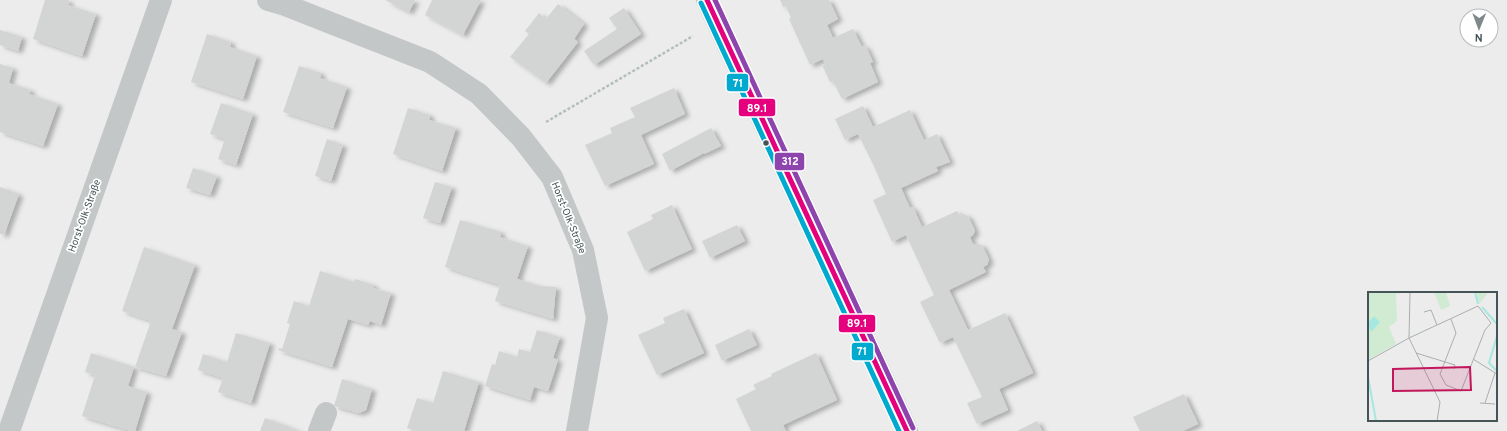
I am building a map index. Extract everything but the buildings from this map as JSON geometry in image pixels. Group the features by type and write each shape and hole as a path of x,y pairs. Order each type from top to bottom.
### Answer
{"street":[{"name":"Horst-Olk-Straße","path":"9,431 161,0"},
{"name":"Horst-Olk-Straße","path":"268,0 430,62 478,94 521,137 552,177 583,250 597,318 577,431"},
{"path":"707,0 907,431"}],"path":[{"path":"521,137 718,23"}],"transit line":[{"name":"89.1","path":"707,0 907,431"},
{"name":"312","path":"715,0 913,428"},
{"name":"71","path":"701,3 899,431"}]}
